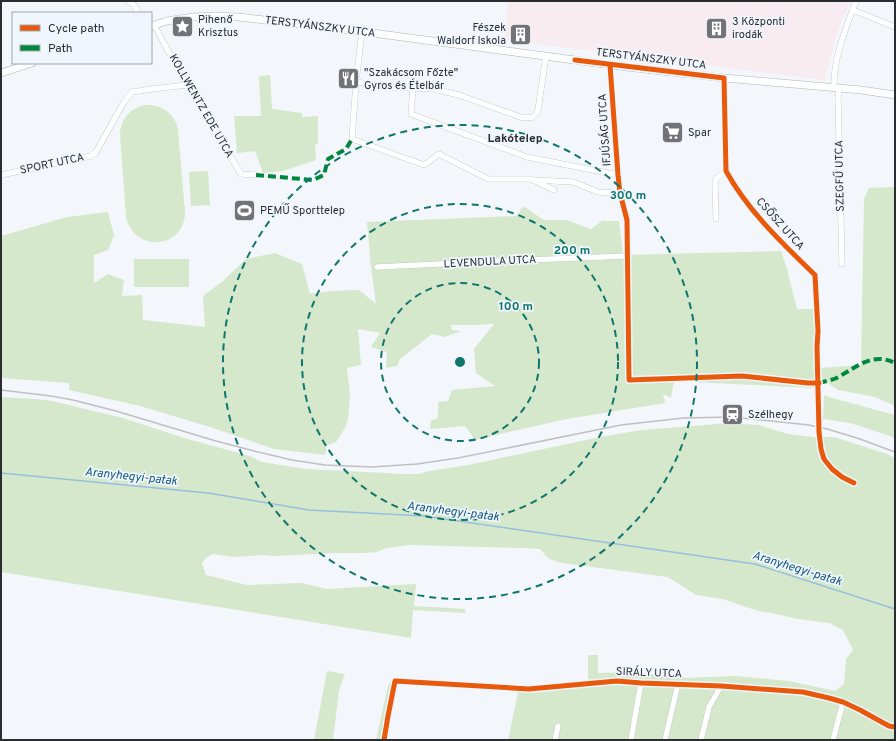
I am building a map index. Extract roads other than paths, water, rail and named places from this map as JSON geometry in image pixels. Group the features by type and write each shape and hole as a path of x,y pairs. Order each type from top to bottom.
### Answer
{"main road":[{"name":"TERSTYÁNSZKY UTCA","path":"152,26 181,18 224,16 362,32 610,65 724,78 861,90 895,95"},
{"path":"1,73 29,64"}],"street":[{"path":"128,1 134,5 138,12"},
{"name":"SZEGFŰ UTCA","path":"842,264 836,65 841,44 856,1"},
{"path":"853,10 895,27"},
{"name":"KOLLWENTZ EDE UTCA","path":"152,26 241,174 256,175"},
{"path":"362,32 356,82 352,139 424,165 439,154 488,179 531,179 573,182 598,192 620,193"},
{"path":"356,82 389,87 434,89 459,95 520,117 532,118 536,115 538,110 546,56"},
{"name":"IFJÚSÁG UTCA","path":"610,65 618,175 620,193 627,220 629,380 742,376 819,383"},
{"name":"CSŐSZ UTCA","path":"724,78 726,171 730,180 783,244 815,275 818,331 817,347 820,444 824,459 832,469 842,477 854,483"},
{"name":"SPORT UTCA","path":"1,176 91,156 96,152 124,102 132,92 152,88 187,85"},
{"path":"413,88 411,114 527,157 618,175"},
{"path":"716,218 715,182 717,178 726,171"},
{"path":"531,179 554,190"},
{"name":"LEVENDULA UTCA","path":"377,267 627,256"},
{"name":"SIRÁLY UTCA","path":"384,740 396,680 529,689 617,681 803,692 843,702 889,726 895,727"},
{"path":"631,740 641,683"},
{"path":"665,740 678,684"},
{"path":"701,740 709,707 721,686"},
{"path":"833,740 843,702"},
{"path":"555,740 558,726"}],"waterway":[{"name":"Aranyhegyi-patak","path":"1,473 208,493 309,510 424,516 755,564 895,609"}],"railway":[{"path":"1,390 73,400 254,451 292,460 325,465 372,467 417,464 458,458 621,425 683,418 732,417 809,425 857,438 895,452"}],"place":[{"name":"Pihenő Krisztus","path":"183,26"},
{"name":"3 Központi irodák","path":"717,28"},
{"name":"Fészek Waldorf Iskola","path":"521,34"},
{"name":"\"Szakácsom Főzte\" Gyros és Ételbár","path":"348,79"},
{"name":"Spar","path":"673,133"},
{"name":"PEMŰ Sporttelep","path":"245,211"},
{"name":"Szélhegy","path":"733,415"}],"district":[{"name":"Lakótelep","path":"515,139"}]}
